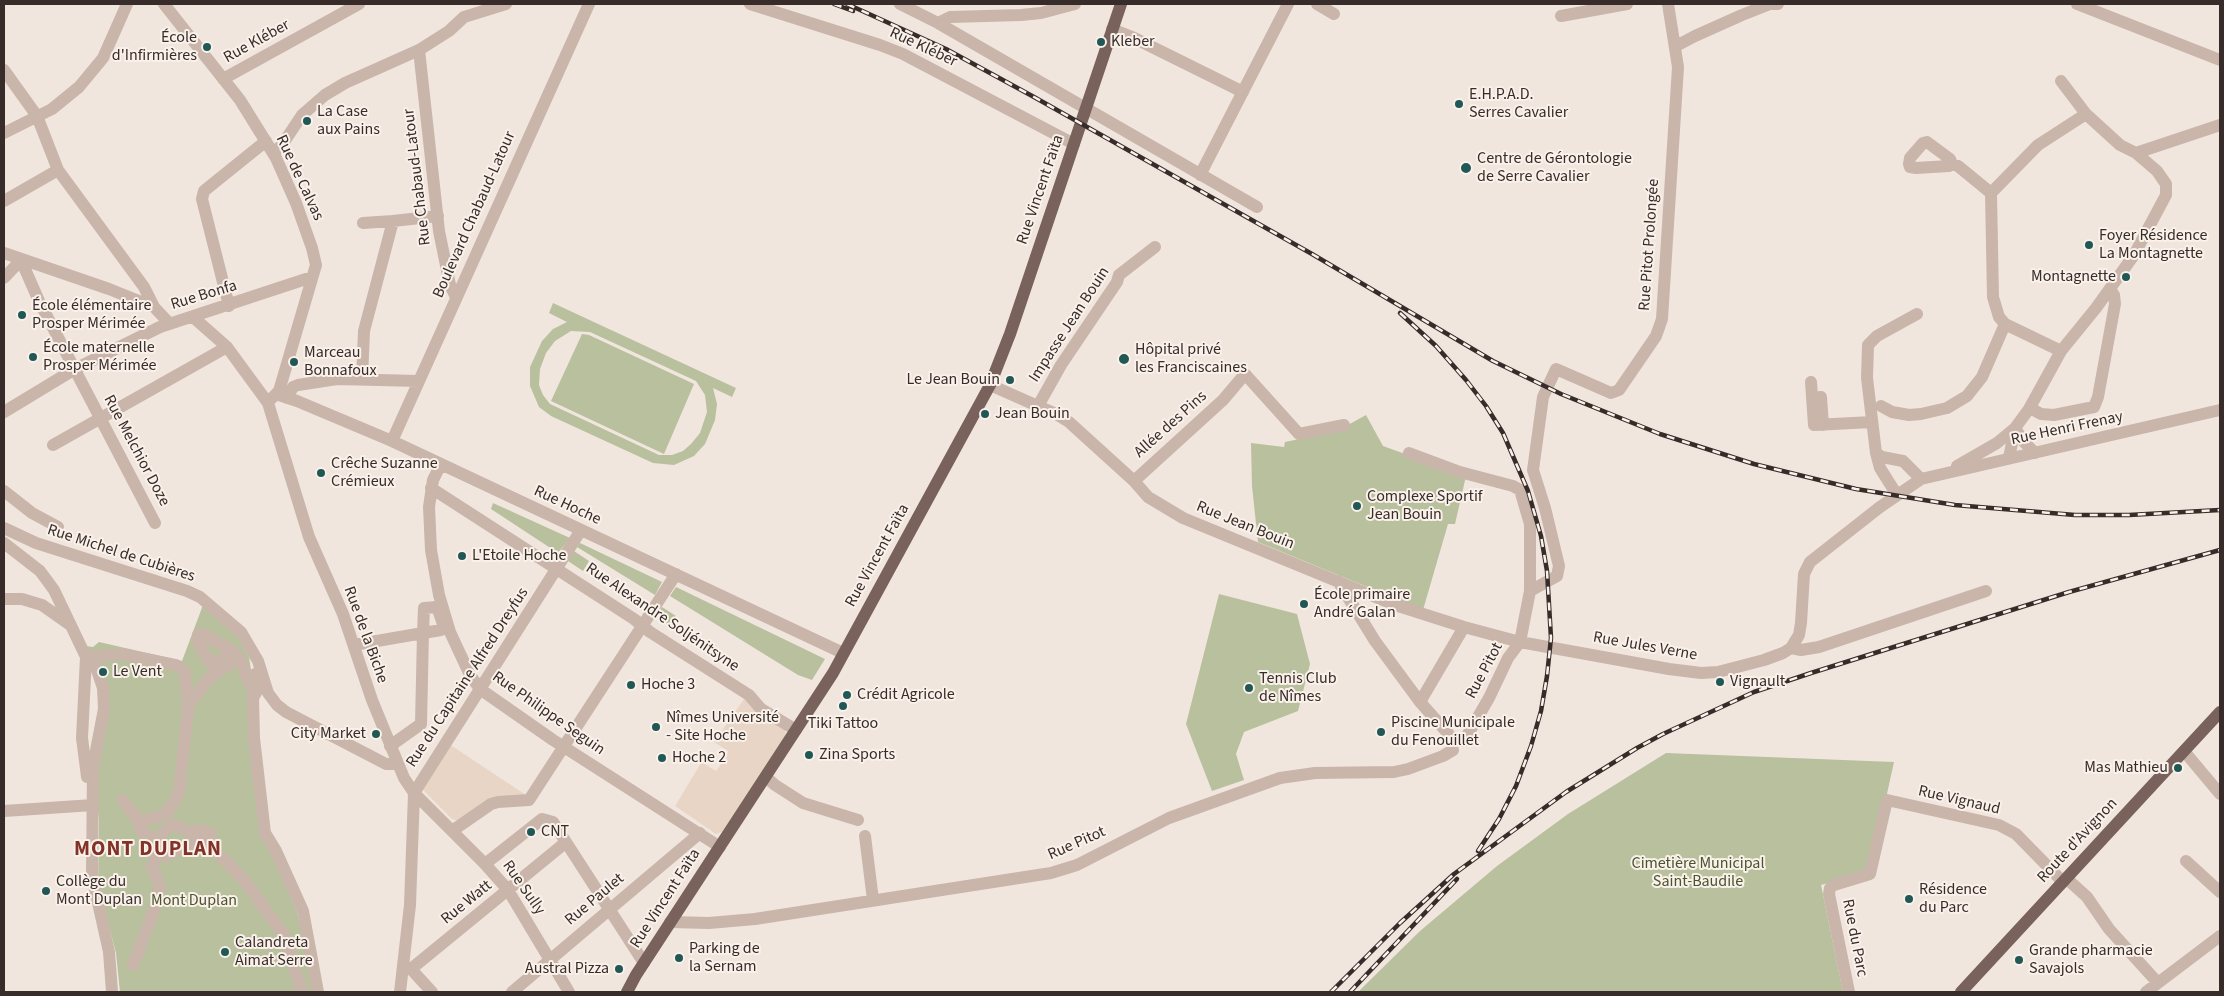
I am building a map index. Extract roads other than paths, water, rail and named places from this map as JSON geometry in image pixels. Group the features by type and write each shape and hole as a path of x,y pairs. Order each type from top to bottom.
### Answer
{"main road":[{"name":"Rue Vincent Faïta","path":"628,992 636,975 670,922 833,673 842,653 990,385 1013,326 1120,4"},
{"name":"Route d'Avignon","path":"1961,992 2220,712"},
{"name":"Rue Vincent Faïta","path":"618,992 636,975"}],"street":[{"path":"4,133 52,109 79,87 103,58 127,4"},
{"name":"Rue de Calvas","path":"164,4 223,80 269,147 296,203 312,248 316,266 277,396"},
{"name":"Rue Kléber","path":"223,80 359,4"},
{"path":"229,306 202,199 204,191 269,147 282,145 302,115 325,95 345,83 419,50 449,31 464,17 506,4"},
{"name":"Boulevard Chabaud-Latour","path":"392,441 589,4"},
{"name":"Rue Kléber","path":"750,4 903,54 1074,144"},
{"path":"938,24 950,17 1028,14 1075,4"},
{"path":"1200,175 1288,4"},
{"path":"1317,4 1334,14"},
{"path":"1561,16 1627,4"},
{"path":"1668,4 1676,46 1742,15 1770,4 1778,4"},
{"path":"2077,4 2220,60"},
{"path":"903,5 923,9 938,24 1084,114 1257,207"},
{"path":"1112,30 1132,37 1243,92"},
{"name":"Rue Pitot Prolongée","path":"1530,591 1557,576 1559,566 1545,508 1532,470 1543,397 1552,377 1556,369 1611,392 1619,390 1656,336 1662,319 1678,67 1676,46"},
{"name":"Rue Chabaud-Latour","path":"419,50 438,216 450,285 456,297"},
{"path":"4,70 37,116 58,170 144,287 154,307 170,324"},
{"path":"1946,472 1997,443 2015,428 2030,408 2060,352 2110,289 2134,255 2166,195 2166,184 2157,171 2136,153 2120,145 2086,114 2060,81"},
{"path":"2060,352 2005,324 1999,317 1993,297 1991,193 2038,145 2086,114"},
{"path":"2136,153 2220,125"},
{"path":"1952,164 1958,166 1991,193"},
{"path":"4,201 58,170"},
{"path":"363,224 438,216"},
{"path":"362,379 364,331 393,221"},
{"name":"Impasse Jean Bouin","path":"1038,406 1062,365 1117,282 1119,275 1155,247"},
{"path":"4,253 109,289 154,307"},
{"path":"4,278 22,260"},
{"name":"Rue Melchior Doze","path":"22,260 39,300 155,524"},
{"name":"Rue Bonfa","path":"4,412 76,369 170,324 312,277"},
{"path":"2030,408 2040,414 2054,415 2094,407 2098,397 2114,304 2114,295 2110,289"},
{"path":"1890,484 1876,453 1867,378 1868,345 1877,336 1917,314"},
{"name":"Rue de la Biche","path":"193,317 277,396 304,524 343,614 397,764 414,793"},
{"path":"1881,406 1892,412 1909,415 1921,414 1947,408 1967,396 1982,377 2005,324"},
{"path":"53,445 227,347"},
{"name":"Allée des Pins","path":"1134,481 1223,400 1245,374 1299,434 1344,425"},
{"path":"277,396 298,385 337,379 419,381"},
{"path":"1811,382 1814,425 1872,422"},
{"name":"Rue Jean Bouin","path":"990,385 1069,422 1134,481 1148,497 1183,518 1395,605 1464,628 1520,642"},
{"name":"Rue Hoche","path":"277,396 392,441 842,653"},
{"name":"Rue Henri Frenay","path":"1791,648 1798,635 1801,623 1804,574 1810,562 1880,507 1890,484 1917,482 1946,472 2220,410"},
{"path":"2015,428 2023,441 2035,453"},
{"path":"2004,460 2015,428"},
{"path":"1997,443 2004,460"},
{"path":"1409,453 1460,472 1513,486 1520,490 1530,524 1530,591 1520,642"},
{"path":"1876,453 1882,457 1903,461 1917,482"},
{"path":"1890,484 1888,464 1894,459"},
{"name":"Rue Philippe Seguin","path":"441,464 431,488 429,507 431,550 439,595 450,632 470,674 480,689 564,747 720,847"},
{"name":"Rue Alexandre Soljénitsyne","path":"431,488 558,568 749,695 761,709 796,730"},
{"path":"4,491 32,513 58,527"},
{"name":"Rue Michel de Cubières","path":"4,528 36,543 187,591 200,597 241,632 258,661 268,693 277,705 286,712 386,764 397,764"},
{"name":"Rue du Capitaine Alfred Dreyfus","path":"414,793 581,530"},
{"path":"4,543 40,571 54,590 86,657 96,667 103,688 104,709 93,766 92,876 111,968 112,992"},
{"path":"452,831 491,804 529,800 676,574"},
{"path":"1338,581 1375,640 1420,702 1457,743"},
{"path":"1791,648 1801,650 1819,647 1986,591"},
{"path":"4,600 22,599 42,605 71,626"},
{"path":"1420,702 1464,628"},
{"path":"354,645 450,632"},
{"path":"189,701 192,700 213,674 229,665 227,660 209,662 198,641 198,635 202,634 234,652 242,663 253,698 254,738 265,833 276,851 303,911 318,992"},
{"path":"390,746 421,724 423,635"},
{"name":"Rue Jules Verne","path":"1520,642 1701,673 1718,672 1764,660 1791,648"},
{"name":"Rue Pitot","path":"670,922 710,924 755,920 873,900 1051,874 1078,865 1169,818 1280,778 1315,773 1394,772 1435,759 1457,743 1489,698 1508,658 1520,642"},
{"path":"86,657 123,654 176,665 185,672 187,698 189,701 179,793 168,812 161,816 138,820"},
{"path":"86,657 82,738 86,774 92,790"},
{"path":"253,698 258,688 253,666 258,661"},
{"path":"2184,751 2220,794"},
{"path":"766,777 775,786 802,803 858,820"},
{"path":"400,992 407,968 414,793"},
{"name":"Rue Sully","path":"414,793 485,864 508,890 568,992"},
{"path":"123,800 138,820 142,832 157,844 166,856 198,840 223,858 244,880 284,935 302,992"},
{"name":"Rue Vignaud","path":"1887,800 1999,825 2016,834 2064,880 2087,897 2109,929 2158,984"},
{"name":"Rue du Parc","path":"1849,992 1829,894 1830,888 1834,885 1870,874 1887,800"},
{"path":"4,811 93,805"},
{"path":"161,816 189,832 200,830 210,833 212,850"},
{"path":"485,864 542,819 553,822 644,963"},
{"path":"133,965 152,916 160,887 152,866 157,844 173,824"},
{"name":"Rue Paulet","path":"512,992 700,833"},
{"path":"865,836 873,900"},
{"name":"Rue Watt","path":"407,968 565,843"},
{"path":"2186,861 2220,892"},
{"path":"2146,992 2220,936"},
{"path":"111,968 120,970 120,992"},
{"path":"407,968 432,992"}],"railway":[{"path":"834,4 853,11"},
{"path":"847,4 946,49 1034,97 1312,254 1493,361 1561,394 1660,434 1754,464 1856,489 1955,505 2075,515 2129,515 2220,510"},
{"path":"1400,313 1436,346 1466,380 1486,406 1503,433 1528,491 1541,536 1547,571 1551,638 1541,711 1531,746 1516,786 1499,819 1478,851"},
{"path":"1331,992 1400,923 1454,874 1566,792 1663,734 1754,692 1811,673 2069,592 2220,550"},
{"path":"1350,992 1457,879"}],"place":[{"name":"Kleber","path":"1101,42"},
{"name":"École d'Infirmières","path":"207,47"},
{"name":"E.H.P.A.D. Serres Cavalier","path":"1459,104"},
{"name":"La Case aux Pains","path":"307,121"},
{"name":"Centre de Gérontologie de Serre Cavalier","path":"1466,168"},
{"name":"Foyer Résidence La Montagnette","path":"2089,245"},
{"name":"Montagnette","path":"2126,277"},
{"name":"École élémentaire Prosper Mérimée","path":"22,315"},
{"name":"École maternelle Prosper Mérimée","path":"33,357"},
{"name":"Hôpital privé les Franciscaines","path":"1124,359"},
{"name":"Marceau Bonnafoux","path":"294,362"},
{"name":"Le Jean Bouin","path":"1010,380"},
{"name":"Jean Bouin","path":"985,414"},
{"name":"Crêche Suzanne Crémieux","path":"321,473"},
{"name":"Complexe Sportif Jean Bouin","path":"1357,506"},
{"name":"L'Etoile Hoche","path":"462,556"},
{"name":"École primaire André Galan","path":"1304,604"},
{"name":"Le Vent","path":"103,672"},
{"name":"Vignault","path":"1720,682"},
{"name":"Hoche 3","path":"631,685"},
{"name":"Tennis Club de Nîmes","path":"1249,688"},
{"name":"Crédit Agricole","path":"847,695"},
{"name":"Tiki Tattoo","path":"843,706"},
{"name":"Nîmes Université - Site Hoche","path":"656,727"},
{"name":"Piscine Municipale du Fenouillet","path":"1381,732"},
{"name":"City Market","path":"376,734"},
{"name":"Zina Sports","path":"809,755"},
{"name":"Hoche 2","path":"662,758"},
{"name":"Mas Mathieu","path":"2178,768"},
{"name":"CNT","path":"531,832"},
{"name":"Collège du Mont Duplan","path":"46,891"},
{"name":"Résidence du Parc","path":"1909,899"},
{"name":"Calandreta Aimat Serre","path":"225,952"},
{"name":"Parking de la Sernam","path":"679,958"},
{"name":"Grande pharmacie Savajols","path":"2019,960"},
{"name":"Austral Pizza","path":"619,969"}],"district":[{"name":"MONT DUPLAN","path":"148,850"}],"park label":[{"name":"Cimetière Municipal Saint-Baudile","path":"1698,873"},
{"name":"Mont Duplan","path":"194,901"}]}
